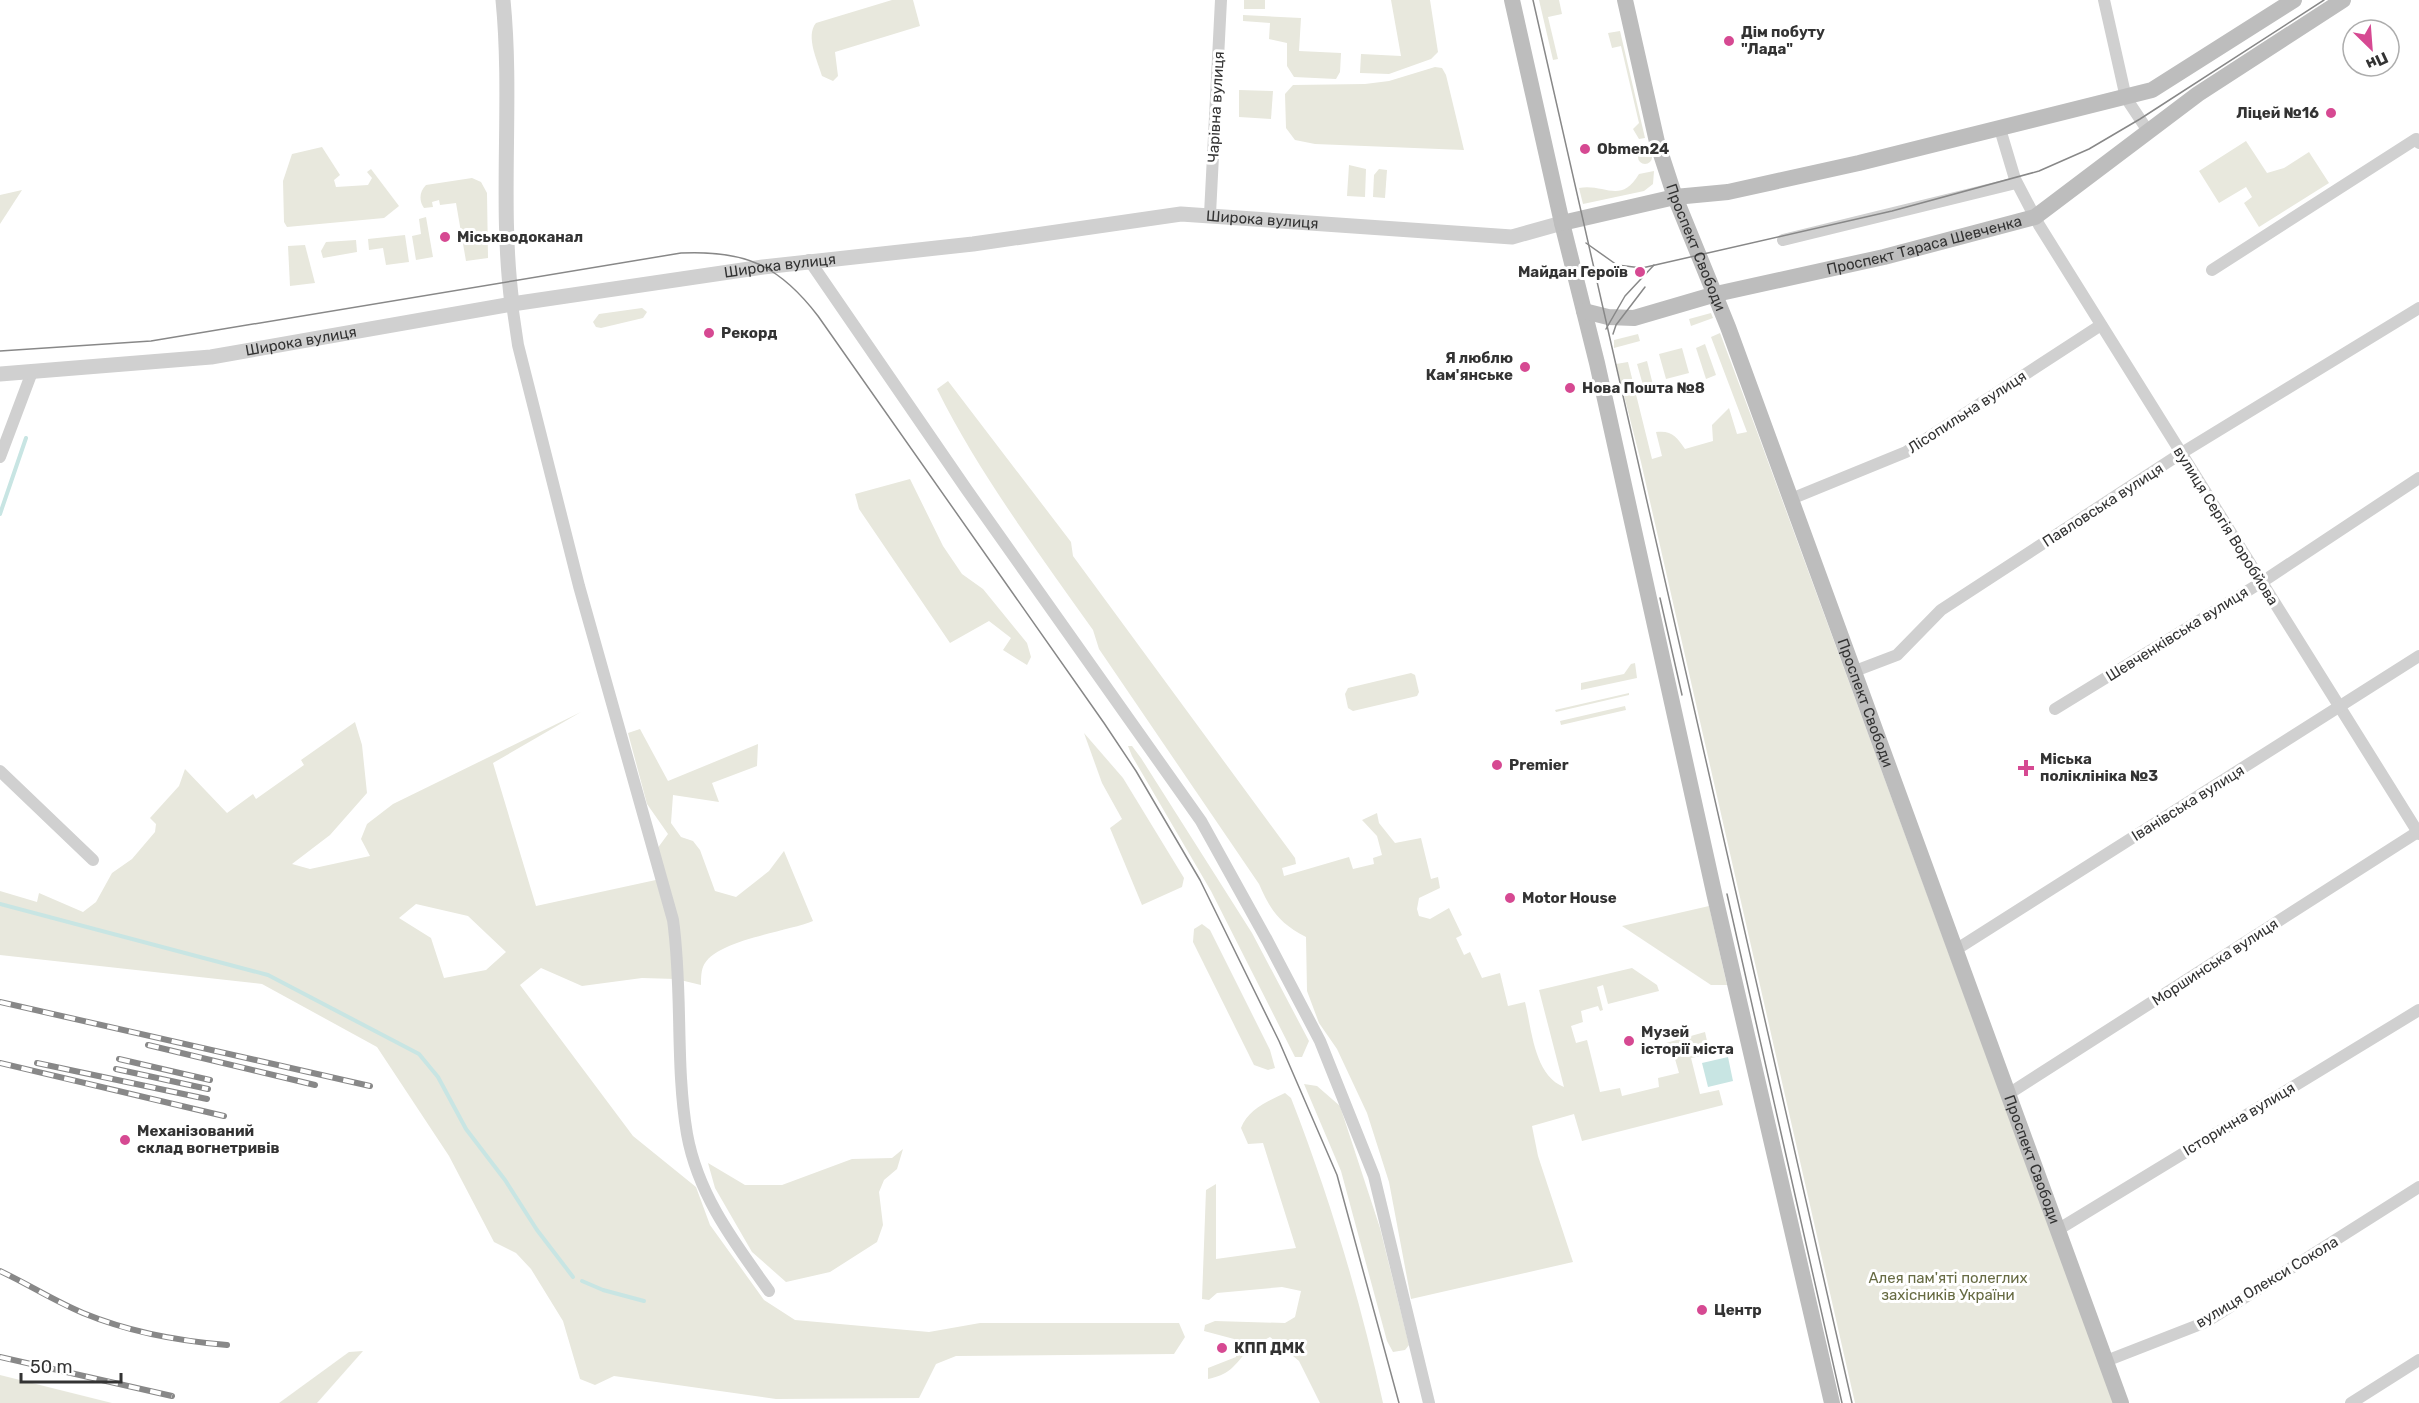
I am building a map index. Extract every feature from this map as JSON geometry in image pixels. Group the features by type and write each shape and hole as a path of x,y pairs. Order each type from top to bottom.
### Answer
{"main road":[{"path":"1512,0 1832,1403"},
{"name":"Проспект Свободи","path":"1624,0 1657,142 1675,197 1716,294 2010,1093 2121,1403"},
{"path":"1562,223 1675,197 1728,192 2126,98 2152,90 2294,0"},
{"name":"Проспект Тараса Шевченка","path":"1584,311 1608,317 1634,318 1716,294 1884,257 2035,217 2198,94 2343,0"}],"street":[{"path":"503,0 508,79 506,177 512,304 518,345 576,574 673,920 679,961 687,1136 700,1178 720,1223 769,1291"},
{"name":"Чарівна вулиця","path":"1210,214 1221,0"},
{"path":"2104,0 2126,98 2148,131"},
{"name":"вулиця Сергія Воробйова","path":"2000,129 2016,183 2035,217 2180,454 2418,832"},
{"path":"2212,270 2418,141"},
{"path":"1783,240 2016,183"},
{"name":"Широка вулиця","path":"0,374 211,357 512,304 809,260 973,244 1181,214 1210,214 1368,228 1512,237 1562,223"},
{"path":"809,260 967,490 1201,821 1267,940 1320,1041 1374,1176 1429,1403"},
{"name":"Павловська вулиця","path":"1855,671 1897,655 1941,610 2180,454 2419,308"},
{"name":"Лісопильна вулиця","path":"1791,499 1906,452 2101,325"},
{"path":"0,457 32,372"},
{"name":"Шевченківська вулиця","path":"2055,709 2262,582 2419,478"},
{"name":"Іванівська вулиця","path":"1957,949 2419,656"},
{"path":"0,771 93,860"},
{"name":"Моршинська вулиця","path":"2010,1093 2418,832"},
{"name":"Історична вулиця","path":"2059,1229 2419,1010"},
{"name":"вулиця Олекси Сокола","path":"2106,1360 2206,1322 2419,1186"},
{"path":"2351,1403 2419,1360"}],"green space":[{"path":"892,0 913,0 920,26 835,52 838,76 833,81 822,76 812,42 813,28 816,23"},
{"path":"1244,0 1265,0 1265,9 1244,9"},
{"path":"1391,0 1430,0 1438,52 1431,59 1389,74 1360,73 1361,54 1401,56"},
{"path":"1539,0 1559,0 1562,14 1548,17 1558,59 1553,60"},
{"path":"1243,15 1301,18 1299,51 1341,53 1340,72 1336,79 1294,77 1287,66 1287,43 1269,39 1270,23 1243,21"},
{"path":"1620,31 1645,138 1639,139 1633,129 1639,123 1621,46 1612,48 1608,33"},
{"path":"1435,67 1442,68 1446,75 1464,150 1315,144 1295,140 1286,128 1285,94 1293,85 1365,84 1389,81"},
{"path":"1239,90 1273,91 1271,119 1239,117"},
{"path":"2246,141 2267,173 2284,168 2309,152 2329,183 2259,227 2244,203 2252,197 2246,187 2219,203 2199,171"},
{"path":"322,147 340,175 334,180 336,187 368,185 372,178 367,172 371,169 399,206 384,218 287,227 284,222 283,181 292,154"},
{"path":"1645,150 1650,152 1652,157 1650,162 1645,164 1640,162 1638,157 1640,152"},
{"path":"1349,165 1366,169 1365,197 1347,196"},
{"path":"1379,169 1387,170 1385,198 1373,197 1374,175"},
{"path":"1654,171 1653,184 1644,191 1583,204 1579,188 1619,191 1626,189 1639,174"},
{"path":"472,178 481,182 487,193 488,258 466,261 456,203 440,205 439,200 432,202 433,207 424,208 421,196 426,185"},
{"path":"22,190 0,224 0,195"},
{"path":"426,217 433,257 416,260 412,236 421,234 419,219"},
{"path":"405,235 409,262 386,265 383,248 369,250 368,239"},
{"path":"356,240 357,252 323,258 321,251 326,242"},
{"path":"305,245 315,283 290,286 288,246"},
{"path":"642,308 647,312 643,318 601,328 596,327 593,322 599,314"},
{"path":"1711,313 1713,318 1691,326 1689,319"},
{"name":"Алея пам'яті полеглих захісників України","path":"1720,333 2114,1403 1855,1403 1641,462 1616,364 1628,362 1652,459 1662,456 1656,432 1674,435 1685,449 1713,441 1712,425 1729,408 1737,434 1747,432 1711,337"},
{"path":"1638,334 1640,341 1614,348 1614,340"},
{"path":"1705,344 1716,375 1706,379 1696,348"},
{"path":"1682,348 1689,373 1666,379 1659,354"},
{"path":"1647,361 1655,393 1646,396 1637,364"},
{"path":"948,381 1071,542 1073,556 1295,858 1296,864 1282,868 1284,876 1349,857 1353,869 1374,864 1373,858 1382,855 1377,836 1362,820 1377,813 1379,823 1395,843 1421,838 1431,879 1438,877 1440,888 1419,898 1417,909 1419,916 1430,919 1449,908 1462,935 1456,938 1464,955 1470,952 1482,978 1500,973 1508,1006 1525,1002 1540,1062 1546,1073 1564,1087 1539,990 1632,968 1657,985 1659,991 1608,1004 1603,985 1597,987 1603,1010 1600,1011 1598,1006 1581,1011 1583,1022 1571,1026 1576,1043 1587,1040 1600,1092 1620,1088 1622,1096 1659,1087 1658,1078 1679,1073 1675,1059 1670,1058 1674,1055 1672,1045 1666,1043 1705,1032 1710,1054 1691,1058 1700,1094 1719,1090 1723,1105 1582,1141 1574,1114 1532,1126 1538,1156 1573,1262 1411,1299 1389,1182 1367,1113 1337,1049 1319,1023 1307,991 1306,937 1289,927 1272,909 1259,884 1099,649 1093,630 991,482 937,389"},
{"path":"910,479 943,546 962,574 983,589 1027,643 1031,657 1027,665 1003,650 1011,638 989,621 950,643 859,509 855,494"},
{"path":"1635,663 1637,678 1581,690 1581,683 1624,674 1631,664"},
{"path":"1411,673 1415,675 1419,692 1417,696 1353,711 1348,708 1345,694 1348,688"},
{"path":"1629,693 1629,695 1556,712 1555,710"},
{"path":"1625,706 1626,710 1561,725 1560,721"},
{"path":"581,712 493,763 536,906 665,878 657,849 668,834 647,804 628,733 640,729 668,781 758,744 757,766 712,783 719,802 673,795 671,823 681,837 693,841 700,850 715,891 736,897 769,871 784,851 813,921 735,943 721,950 703,967 701,985 676,979 642,978 582,986 541,968 520,985 633,1136 696,1187 710,1225 764,1300 795,1320 929,1332 980,1323 1179,1323 1185,1337 1174,1354 956,1356 936,1364 919,1398 776,1399 614,1376 595,1385 580,1379 563,1321 531,1269 516,1253 494,1242 449,1156 377,1047 262,984 0,955 0,891 37,902 39,893 83,912 96,902 112,873 132,859 155,832 156,824 150,818 179,786 185,769 227,813 253,794 256,799 304,765 301,760 355,722 362,745 367,793 330,835 292,864 310,869 370,856 361,839 367,824 393,804","holes":["416,904 468,916 506,952 486,970 444,978 431,938 399,918"]},
{"path":"1084,733 1123,778 1184,878 1182,887 1142,905 1110,828 1122,819 1102,783"},
{"path":"1128,746 1132,746 1141,758 1252,933 1309,1041 1302,1057 1295,1057 1211,891"},
{"path":"1709,906 1727,985 1711,985 1622,926"},
{"path":"1202,924 1210,930 1270,1050 1275,1068 1268,1070 1254,1065 1193,942 1194,929"},
{"path":"1304,1084 1317,1086 1340,1106 1380,1228 1409,1345 1405,1350 1393,1352 1387,1341 1341,1171"},
{"path":"1285,1093 1291,1098 1331,1211 1354,1287 1383,1403 1320,1403 1299,1361 1270,1337 1248,1350 1226,1373 1208,1379 1208,1368 1236,1357 1234,1339 1204,1331 1205,1325 1215,1321 1285,1323 1295,1317 1301,1291 1282,1287 1217,1293 1209,1300 1202,1299 1206,1190 1216,1184 1216,1259 1296,1248 1263,1143 1248,1144 1241,1128 1244,1121 1254,1111"},
{"path":"903,1149 897,1169 884,1180 879,1192 883,1225 877,1242 830,1272 786,1282 752,1252 715,1188 708,1163 745,1185 782,1185 852,1159 892,1158"},
{"path":"363,1351 317,1403 279,1403 349,1352"},
{"path":"0,1375 112,1403 0,1403"}],"water":[{"path":"1728,1057 1733,1081 1708,1087 1702,1063"}],"waterway":[{"path":"0,514 26,438"},
{"path":"0,904 268,975 419,1054 438,1077 466,1129 573,1277"},
{"path":"582,1281 603,1290 644,1301"}],"tram line":[{"path":"1533,0 1852,1403"},
{"path":"1586,243 1617,265 1642,268 1892,211 2039,171 2089,149 2140,119 2324,0"},
{"path":"0,351 151,341 681,253 724,254 742,258 759,264 789,284 818,316 1104,723 1136,771 1200,880 1279,1041 1337,1175 1399,1403"},
{"path":"1606,329 1625,296 1654,265"},
{"path":"1613,334 1616,325 1645,287"},
{"path":"1660,598 1682,695"},
{"path":"1727,894 1842,1403"}],"railway":[{"path":"0,1002 370,1086"},
{"path":"148,1045 315,1085"},
{"path":"119,1059 210,1080"},
{"path":"0,1063 224,1116"},
{"path":"37,1063 207,1099"},
{"path":"116,1069 208,1089"},
{"path":"0,1271 100,1320 172,1338 227,1345"},
{"path":"0,1357 172,1396"}],"place":[{"name":"Дім побуту \"Лада\"","path":"1729,41"},
{"name":"Ліцей №16","path":"2331,113"},
{"name":"Obmen24","path":"1585,149"},
{"name":"Міськводоканал","path":"445,237"},
{"name":"Майдан Героїв","path":"1640,272"},
{"name":"Рекорд","path":"709,333"},
{"name":"Я люблю Кам'янське","path":"1525,367"},
{"name":"Нова Пошта №8","path":"1570,388"},
{"name":"Premier","path":"1497,765"},
{"name":"Міська поліклініка №3","path":"2026,768"},
{"name":"Motor House","path":"1510,898"},
{"name":"Музей історії міста","path":"1629,1041"},
{"name":"Механізований склад вогнетривів","path":"125,1140"},
{"name":"Центр","path":"1702,1310"},
{"name":"КПП ДМК","path":"1222,1348"}]}
